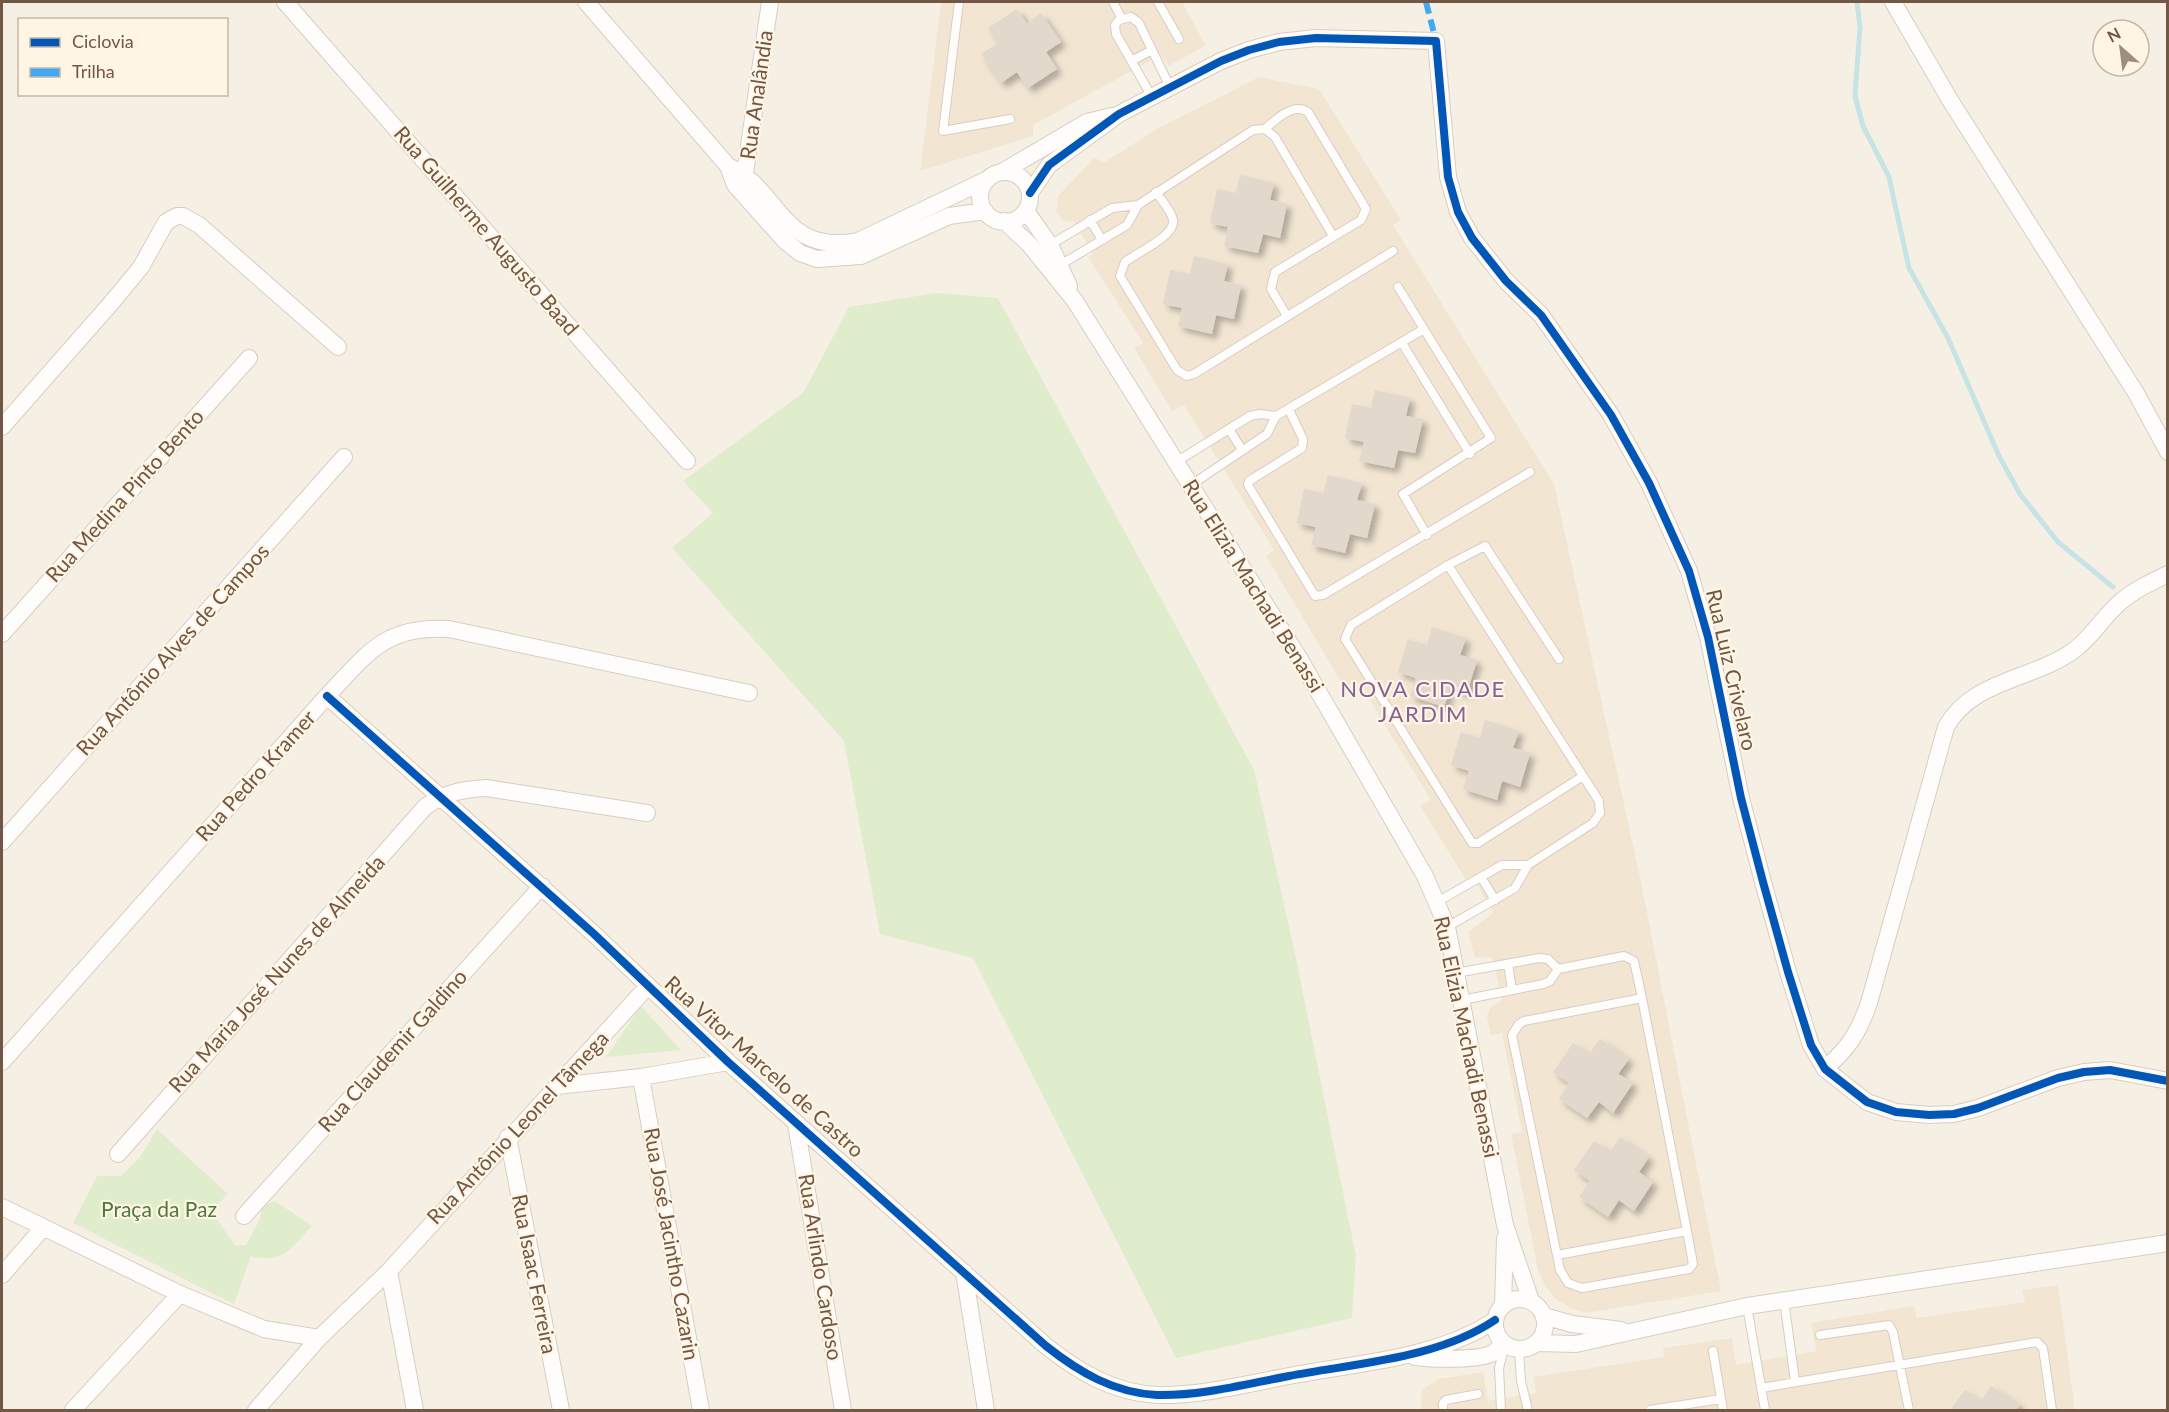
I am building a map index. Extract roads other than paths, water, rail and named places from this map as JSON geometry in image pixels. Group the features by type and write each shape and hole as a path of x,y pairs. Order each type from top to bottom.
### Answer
{"street":[{"name":"Rua Guilherme Augusto Baad","path":"285,2 687,461"},
{"name":"Rua Analândia","path":"740,179 770,2"},
{"path":"1893,2 1950,100 2136,393 2168,452"},
{"path":"592,5 740,179 785,241 800,253 817,259 841,252 879,249 949,216 985,211"},
{"name":"Rua Luiz Crivelaro","path":"1170,87 1221,61 1279,42 1347,38 1436,41 1448,177 1458,212 1472,238 1506,281 1541,315 1611,416 1648,483 1689,572 1708,638 1741,798 1788,972 1811,1045 1825,1069"},
{"path":"995,175 981,194 985,211 991,217 1004,222 1012,220 1026,211 1030,193 1048,165 1119,114 1170,87"},
{"path":"841,252 858,241 995,175 1087,122 1119,114"},
{"path":"995,175 1020,177 1030,193"},
{"name":"Rua Elizia Machadi Benassi","path":"1026,211 1050,245 1075,301"},
{"path":"2,427 83,338 141,267 166,222 177,216 191,219 338,347"},
{"name":"Rua Elizia Machadi Benassi","path":"1004,222 1029,244 1075,301 1299,658 1425,876 1447,927 1505,1225 1531,1301"},
{"name":"Rua Medina Pinto Bento","path":"2,634 249,358"},
{"name":"Rua Antônio Alves de Campos","path":"2,842 344,458"},
{"path":"2168,574 2133,591 2072,652 2051,664 1967,700 1954,714 1946,728 1869,1003 1858,1034 1845,1051 1825,1069 1867,1102 1896,1112 1929,1115 1954,1114 1978,1108 2058,1078 2084,1072 2110,1070 2168,1081"},
{"name":"Rua Pedro Kramer","path":"2,1062 327,696 369,651 400,633 422,627 449,629 750,693"},
{"name":"Rua Vitor Marcelo de Castro","path":"327,696 438,797 542,886 796,1124 1046,1346 1096,1380 1124,1389 1157,1395 1208,1391 1402,1355"},
{"path":"438,797 464,789 486,788 647,813"},
{"name":"Rua Maria José Nunes de Almeida","path":"118,1154 425,807 438,797"},
{"name":"Rua Claudemir Galdino","path":"244,1216 542,886"},
{"name":"Rua Antônio Leonel Tâmega","path":"256,1410 319,1338 389,1271 508,1137 648,986"},
{"name":"Rua Vitor Marcelo de Castro","path":"557,1086 641,1077 728,1062"},
{"name":"Rua José Jacintho Cazarin","path":"641,1077 701,1410"},
{"name":"Rua Arlindo Cardoso","path":"796,1124 843,1410"},
{"name":"Rua Isaac Ferreira","path":"508,1137 561,1410"},
{"path":"2,1207 180,1294 264,1329 319,1338"},
{"name":"Rua Elizia Machadi Benassi","path":"1499,1313 1505,1225"},
{"path":"2,1275 43,1228"},
{"path":"1402,1355 1429,1359 1486,1355 1509,1346 1537,1343 1576,1344 1628,1330 1747,1306 2168,1244"},
{"path":"389,1271 415,1410"},
{"path":"964,1272 986,1410"},
{"path":"73,1410 180,1294"},
{"path":"1402,1355 1468,1336 1516,1299 1531,1301 1544,1316 1572,1324 1628,1330"},
{"path":"1499,1313 1497,1335 1509,1346"},
{"path":"1537,1343 1545,1330 1544,1316"}],"lane":[{"path":"959,2 943,131 1010,119"},
{"path":"1113,2 1122,19"},
{"path":"1158,2 1179,39"},
{"path":"1152,97 1115,29 1116,23 1122,19 1129,17 1135,19 1170,87"},
{"path":"1131,61 1152,50"},
{"path":"1060,266 1127,225 1138,205 1156,192 1253,130 1265,129 1296,108 1304,109 1311,116 1366,209 1361,220 1275,272 1271,289 1287,316"},
{"path":"1265,129 1275,137 1333,236"},
{"path":"1156,192 1173,218 1173,228 1167,235 1125,262 1120,276 1180,373 1187,376 1194,374 1393,251"},
{"path":"1050,245 1090,220 1119,206 1138,205"},
{"path":"1090,220 1102,240"},
{"path":"1398,287 1491,437 1490,441 1470,454 1403,494 1427,535"},
{"path":"1176,462 1256,414 1276,416 1288,410 1424,329"},
{"path":"1402,342 1470,454"},
{"path":"1288,410 1303,439 1302,447 1249,481 1248,488 1312,595 1323,595 1530,472"},
{"path":"1191,485 1267,434 1276,416"},
{"path":"1229,429 1242,450"},
{"path":"1559,659 1486,547 1478,548 1448,565 1351,625 1345,639 1470,841 1478,843 1583,776"},
{"path":"1447,927 1519,884 1528,865 1597,819 1600,813 1599,801 1448,565"},
{"path":"1437,902 1502,865 1528,865"},
{"path":"1481,877 1495,900"},
{"path":"1462,1000 1550,981 1558,969 1630,957 1635,964 1642,998 1693,1264 1689,1269 1582,1288 1575,1287 1563,1277 1512,1035 1518,1024 1524,1021 1642,998"},
{"path":"1456,973 1544,958 1558,969"},
{"path":"1508,964 1512,990"},
{"path":"1557,1255 1687,1231"},
{"path":"1784,1300 1795,1381"},
{"path":"1747,1306 1765,1410"},
{"path":"1820,1335 1889,1325 1909,1410"},
{"path":"1761,1388 2037,1342 2043,1348 2052,1410"},
{"path":"1501,1410 1498,1368 1509,1346"},
{"path":"1509,1346 1528,1410"},
{"path":"1713,1351 1723,1410"},
{"path":"1443,1410 1443,1402 1446,1400 1478,1394"},
{"path":"1650,1410 1721,1399"}],"waterway":[{"path":"1857,2 1860,27 1855,96 1863,126 1889,177 1909,268 1948,338 1999,456 2020,494 2058,542 2113,587"}],"district":[{"name":"NOVA CIDADE JARDIM","path":"1423,702"}],"park label":[{"name":"Praça da Paz","path":"159,1210"}]}
